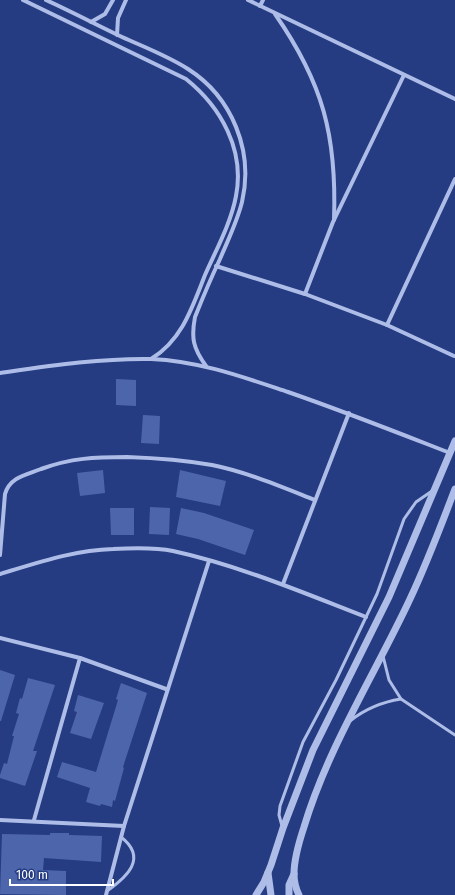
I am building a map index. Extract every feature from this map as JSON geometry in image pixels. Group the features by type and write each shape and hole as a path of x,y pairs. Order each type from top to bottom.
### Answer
{"street":[{"path":"23,0 186,79 201,91 213,104 230,136 236,159 238,180 233,209 189,315 176,338 160,354 151,360"},
{"path":"46,0 176,62 196,75 219,97 239,132 245,160 243,196 235,224 195,317 193,343 206,366"},
{"path":"92,22 105,14 113,0"},
{"path":"116,34 118,18 126,0"},
{"path":"248,0 455,99"},
{"path":"260,6 263,0"},
{"path":"274,12 300,52 322,102 331,141 334,168 335,182 333,222"},
{"path":"305,294 333,222 404,75"},
{"path":"387,325 455,179"},
{"path":"216,266 305,294 387,325 454,356"},
{"path":"189,315 195,317"},
{"path":"0,372 74,363 151,360 206,366 238,375 349,413 450,453"},
{"path":"283,584 349,413"},
{"path":"256,895 268,873 283,828 313,750 390,597 455,441"},
{"path":"0,556 5,494 9,484 18,477 63,461 86,457 167,458 213,465 259,479 316,500"},
{"path":"289,895 290,885 294,874 297,850 320,783 347,724 416,585 455,489"},
{"path":"0,574 62,556 112,548 173,551 283,584 366,617"},
{"path":"107,893 124,826 166,689 209,561"},
{"path":"0,638 80,658 166,689"},
{"path":"34,820 80,658"},
{"path":"0,820 34,820 124,826"},
{"path":"268,873 271,895"},
{"path":"294,874 299,895"}],"lane":[{"path":"283,828 279,815 280,806 302,742 336,680 383,580 404,519 416,502 435,489"},
{"path":"383,653 389,680 401,699 455,735"},
{"path":"347,724 370,708 386,702 401,699"},
{"path":"107,893 124,879 131,868 132,852 127,842 121,837"}],"building":[{"path":"116,379 136,380 136,406 116,405"},
{"path":"143,415 160,416 159,444 141,443"},
{"path":"103,470 105,493 80,496 77,473"},
{"path":"180,470 226,481 220,506 176,497"},
{"path":"150,507 170,508 169,535 149,534"},
{"path":"110,508 134,508 134,535 111,535"},
{"path":"181,508 204,513 254,530 245,555 198,539 176,534"},
{"path":"0,670 15,675 1,721 0,721"},
{"path":"28,678 55,685 33,751 37,751 25,786 0,778 0,775 4,763 7,764 14,736 12,736 19,714 16,713"},
{"path":"121,683 147,693 123,767 124,768 115,801 113,800 112,807 101,804 100,806 86,802 90,788 57,777 62,762 96,772 118,700 116,699"},
{"path":"78,695 104,703 91,739 70,733 77,712 74,711"},
{"path":"50,833 102,836 101,862 44,858 43,870 66,871 66,895 0,894 2,834 50,835"}]}
